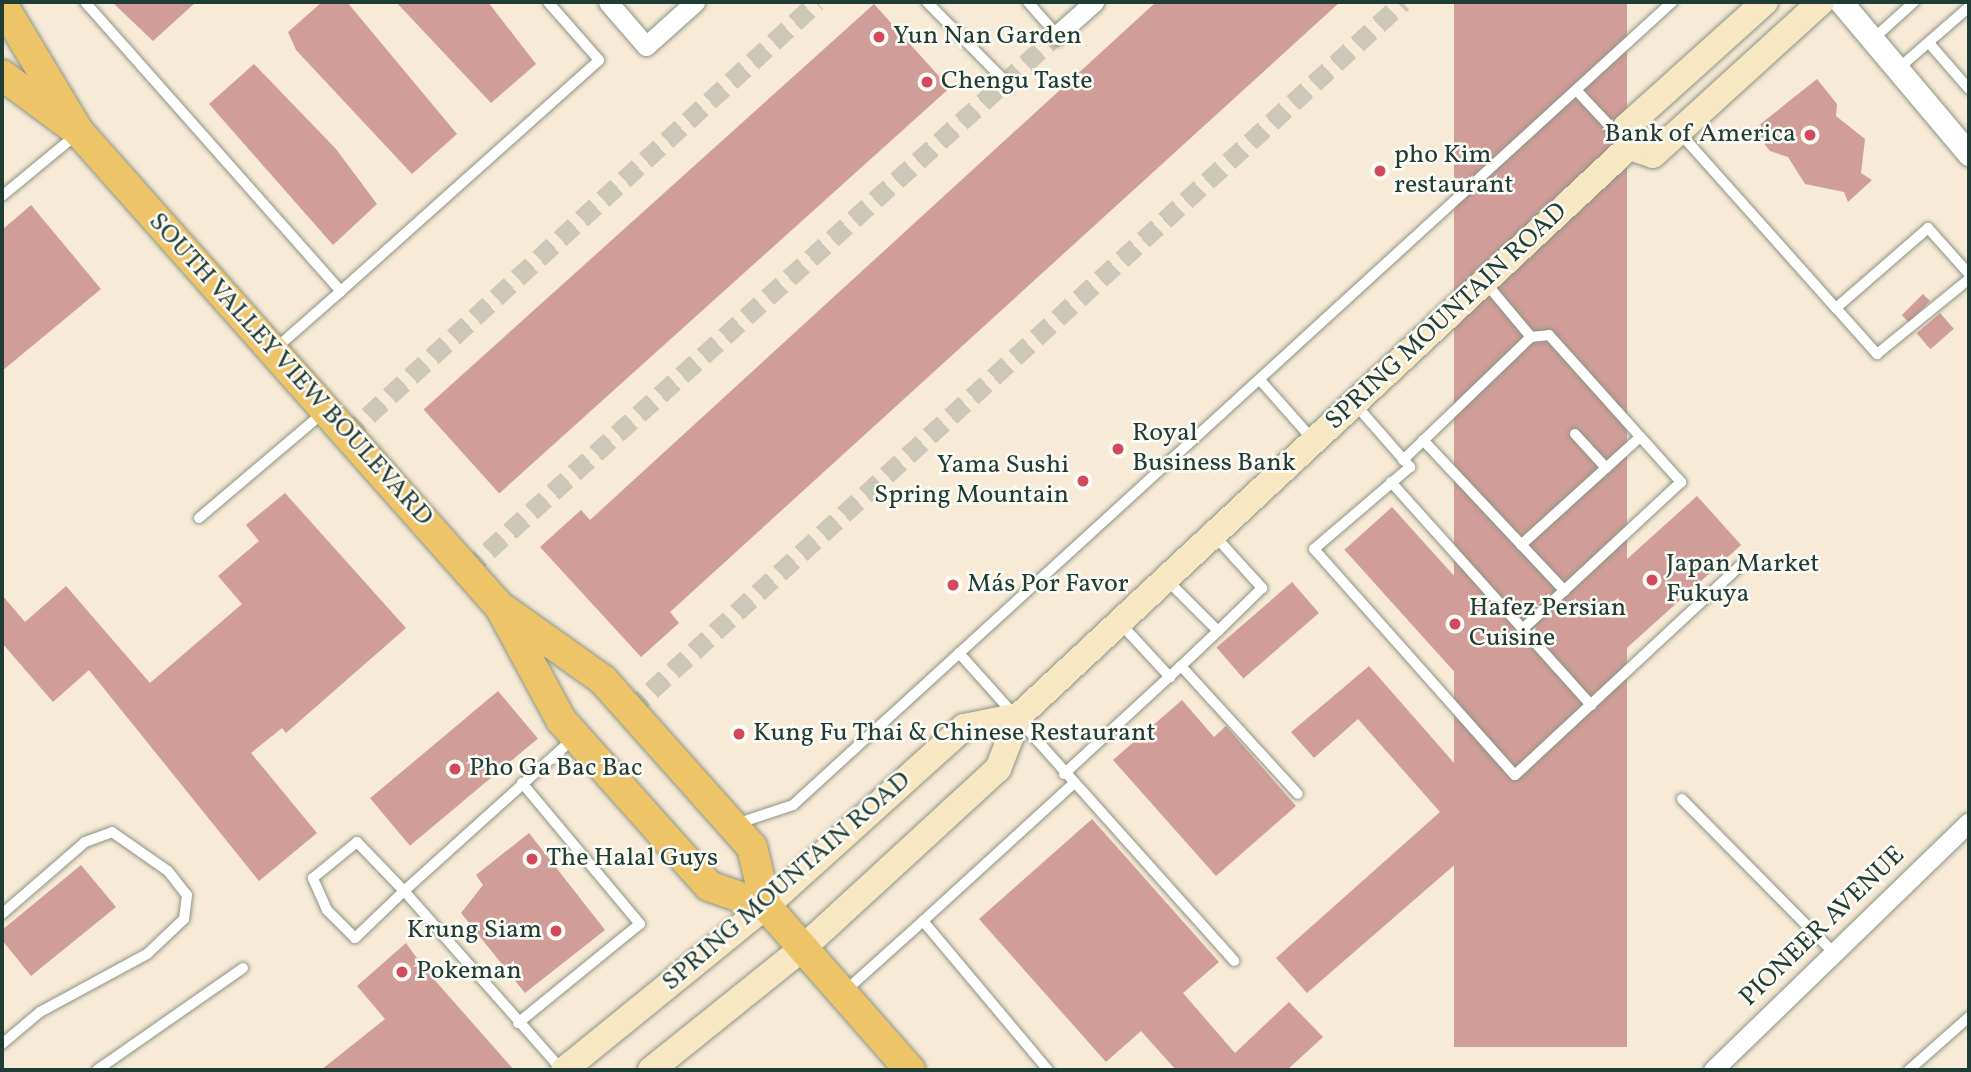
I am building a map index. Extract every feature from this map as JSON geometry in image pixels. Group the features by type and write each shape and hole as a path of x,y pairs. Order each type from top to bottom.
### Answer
{"main road":[{"path":"1765,2 1626,127 1629,147 1653,155 1821,2"},
{"name":"SOUTH VALLEY VIEW BOULEVARD","path":"2,4 79,132 500,607 576,736 709,886 766,906"},
{"name":"SOUTH VALLEY VIEW BOULEVARD","path":"2,75 79,132"},
{"name":"SPRING MOUNTAIN ROAD","path":"651,1070 803,948 998,769 1019,716 1629,147"},
{"name":"SOUTH VALLEY VIEW BOULEVARD","path":"500,607 603,680 752,847 766,906 910,1070"},
{"name":"SPRING MOUNTAIN ROAD","path":"563,1070 766,906 964,727 1019,716"}],"street":[{"path":"608,2 646,46 695,2"},
{"path":"1058,35 1094,2"},
{"path":"1841,2 1969,155"},
{"name":"PIONEER AVENUE","path":"1713,1070 1969,822"}],"lane":[{"path":"85,2 341,291"},
{"path":"273,351 599,60 548,2"},
{"path":"927,2 1006,82"},
{"path":"1028,2 1058,35"},
{"path":"732,825 793,805 1578,92 1672,2"},
{"path":"1871,41 1914,2"},
{"path":"1896,70 1969,7"},
{"path":"1929,43 1969,89"},
{"path":"1578,92 1629,147"},
{"path":"2,196 79,132"},
{"path":"1679,132 1877,354 1969,277 1928,228 1836,308"},
{"path":"1485,282 1531,337"},
{"path":"1404,460 1531,337 1549,335 1681,482 1523,629"},
{"path":"1260,380 1314,441"},
{"path":"1354,403 1409,467 1314,549 1515,775 1740,566"},
{"path":"199,518 326,411"},
{"path":"1575,434 1606,468"},
{"path":"1521,545 1640,437"},
{"path":"1423,440 1565,591"},
{"path":"1391,482 1591,705"},
{"path":"1064,774 1262,588 1213,534"},
{"path":"1166,579 1218,631"},
{"path":"1119,622 1170,677"},
{"path":"959,653 1019,716 1064,774 1234,961"},
{"path":"1181,666 1298,794"},
{"path":"563,1070 518,1023 404,891 357,842 313,878 327,910 355,938 404,891 522,783 576,736"},
{"path":"518,1023 640,924 522,783"},
{"path":"843,993 1073,784"},
{"path":"1682,799 1834,953"},
{"path":"2,914 85,842 112,832 168,871 187,895 184,919 147,954 40,1012 2,1044"},
{"path":"923,921 1048,1070"},
{"path":"97,1070 243,968"},
{"path":"1909,1070 1969,1017"}],"building":[{"path":"112,2 196,2 153,41"},
{"path":"322,2 347,2 457,134 412,174 296,50 288,32"},
{"path":"396,2 488,2 536,64 491,103"},
{"path":"1156,2 1340,2 670,612 679,623 641,657 540,547 581,510 590,520"},
{"path":"1454,2 1627,2 1627,1047 1454,1047"},
{"path":"874,4 950,88 499,493 424,409"},
{"path":"254,64 336,149 377,204 333,245 209,104"},
{"name":"Bank of America","path":"1817,79 1837,104 1836,116 1865,139 1861,173 1872,180 1848,202 1844,192 1805,184 1788,157 1770,151 1753,130"},
{"path":"31,205 101,289 2,371 2,230"},
{"path":"1923,294 1930,301 1909,322 1902,315"},
{"path":"1940,313 1954,329 1930,349 1917,333"},
{"path":"1557,355 1580,381 1515,440 1535,462 1502,491 1457,441"},
{"path":"285,493 406,628 286,733 282,728 251,753 317,833 259,881 89,670 53,702 2,643 2,595 25,622 66,586 150,683 242,604 218,576 259,541 246,525"},
{"name":"Japan Market Fukuya","path":"1697,496 1741,545 1608,665 1564,616"},
{"name":"Hafez Persian Cuisine","path":"1392,507 1564,698 1516,741 1344,550"},
{"path":"1292,582 1319,613 1243,679 1217,648"},
{"path":"1369,666 1505,821 1307,993 1276,958 1440,812 1358,719 1314,758 1291,732"},
{"name":"Pho Ga Bac Bac","path":"498,691 538,738 410,846 370,798"},
{"path":"1182,700 1214,737 1226,726 1296,806 1216,876 1113,760"},
{"path":"1092,819 1219,962 1183,993 1235,1053 1289,1002 1323,1037 1287,1070 1176,1070 1141,1031 1106,1062 979,919"},
{"path":"529,833 605,930 525,993 461,913 483,885 476,875"},
{"path":"81,865 116,907 31,976 2,940 2,930"},
{"path":"406,943 424,968 514,1070 321,1070 385,1019 357,986"}],"tunnel":[{"path":"347,435 817,2"},
{"path":"630,710 1403,2"},
{"path":"467,570 1057,35"}],"place":[{"name":"Yun Nan Garden","path":"879,37"},
{"name":"Chengu Taste","path":"927,82"},
{"name":"Bank of America","path":"1810,135"},
{"name":"pho Kim restaurant","path":"1380,171"},
{"name":"Royal Business Bank","path":"1118,449"},
{"name":"Yama Sushi Spring Mountain","path":"1083,481"},
{"name":"Japan Market Fukuya","path":"1652,580"},
{"name":"Más Por Favor","path":"953,585"},
{"name":"Hafez Persian Cuisine","path":"1455,624"},
{"name":"Kung Fu Thai & Chinese Restaurant","path":"739,734"},
{"name":"Pho Ga Bac Bac","path":"455,769"},
{"name":"The Halal Guys","path":"532,859"},
{"name":"Krung Siam","path":"556,931"},
{"name":"Pokeman","path":"402,972"}]}
